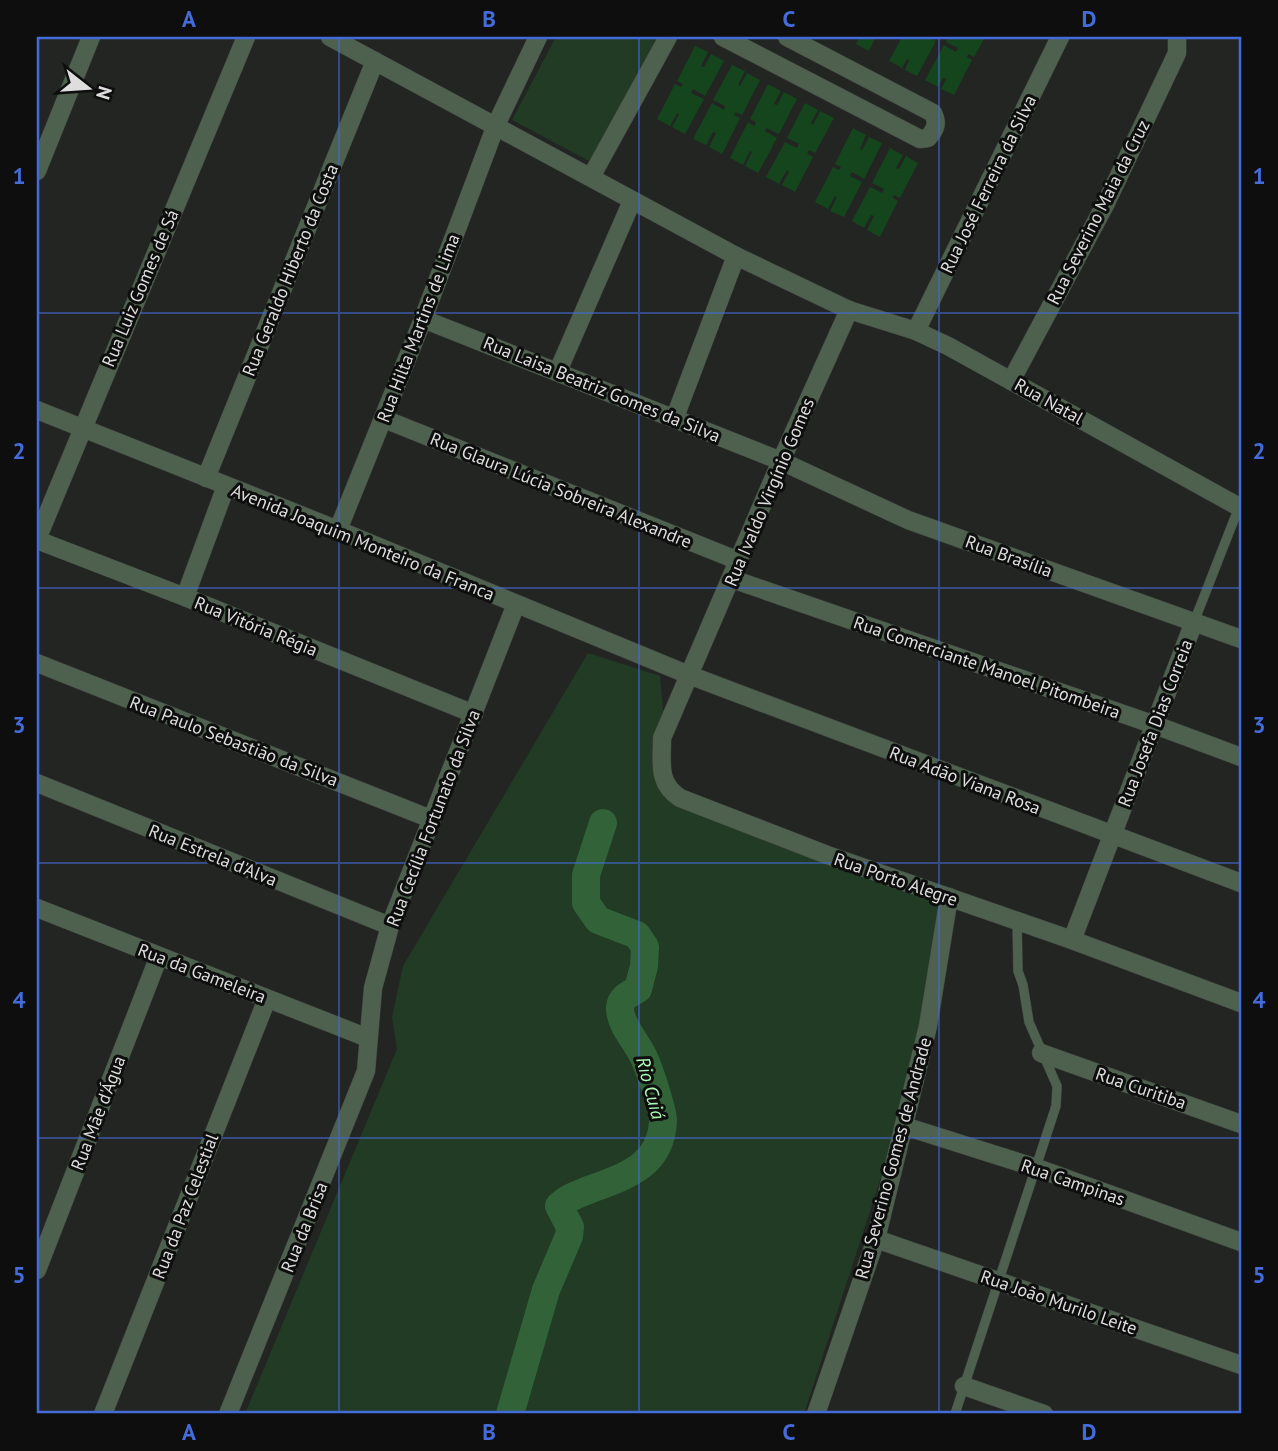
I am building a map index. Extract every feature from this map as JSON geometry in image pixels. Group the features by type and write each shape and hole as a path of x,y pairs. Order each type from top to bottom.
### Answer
{"street":[{"path":"37,171 91,37"},
{"name":"Rua Luiz Gomes de Sá","path":"37,540 246,37"},
{"name":"Rua Natal","path":"330,37 736,256 849,310 916,331 1240,508"},
{"name":"Rua Hilta Martins de Lima","path":"338,530 423,319 496,125 538,37"},
{"path":"591,177 668,37"},
{"path":"723,37 920,139 928,138 935,130 936,120 933,113 787,37"},
{"name":"Rua José Ferreira da Silva","path":"916,331 1060,37"},
{"name":"Rua Severino Maia da Cruz","path":"1011,381 1106,203 1177,53 1178,39"},
{"path":"797,76 811,49"},
{"name":"Rua Geraldo Hiberto da Costa","path":"206,478 375,61"},
{"path":"558,371 632,201"},
{"path":"675,417 736,256"},
{"name":"Rua Ivaldo Virgínio Gomes","path":"690,675 849,310"},
{"name":"Rua Laisa Beatriz Gomes da Silva","path":"423,319 781,461"},
{"name":"Avenida Joaquim Monteiro da Franca","path":"37,410 690,675"},
{"name":"Rua Glaura Lúcia Sobreira Alexandre","path":"383,419 739,561"},
{"name":"Rua Brasília","path":"781,461 908,520 1241,639"},
{"path":"186,597 226,486"},
{"name":"Rua Vitória Régia","path":"37,540 186,597 474,715"},
{"name":"Rua Comerciante Manoel Pitombeira","path":"732,579 1241,757"},
{"name":"Rua Cecília Fortunato da Silva","path":"368,1038 373,988 390,926 516,604"},
{"name":"Rua Josefa Dias Correia","path":"1072,940 1194,622"},
{"name":"Rua Paulo Sebastião da Silva","path":"37,663 431,818"},
{"name":"Rua Adão Viana Rosa","path":"690,675 1241,883"},
{"name":"Rua Porto Alegre","path":"690,675 662,738 664,781 671,792 680,798 830,856 1072,940 1241,1003"},
{"name":"Rua Estrela d'Alva","path":"37,783 390,926"},
{"name":"Rua Severino Gomes de Andrade","path":"816,1414 876,1238 928,1026 949,897"},
{"name":"Rua da Gameleira","path":"37,908 368,1038"},
{"name":"Rua Mãe d'Água","path":"37,1270 159,956"},
{"name":"Rua da Paz Celestial","path":"103,1414 267,999"},
{"name":"Rua da Brisa","path":"228,1414 366,1072 368,1038"},
{"name":"Rua Curitiba","path":"1041,1053 1241,1124"},
{"name":"Rua Campinas","path":"904,1126 1037,1168 1241,1242"},
{"name":"Rua João Murilo Leite","path":"876,1238 1241,1365"},
{"path":"964,1385 1045,1414"}],"lane":[{"name":"Rua Josefa Dias Correia","path":"1194,622 1240,508"},
{"path":"955,1414 1037,1168 1057,1097 1053,1076 1029,1022 1018,971 1017,921"}],"green space":[{"path":"556,37 657,37 591,162 512,120"},
{"path":"588,653 660,676 670,790 943,899 905,1104 804,1414 245,1414 397,1049 392,1017 403,966"}],"building":[{"path":"860,37 876,37 869,51 856,44"},
{"path":"902,37 927,37 936,41 917,76 905,70 909,60 907,59 902,68 889,61"},
{"path":"948,37 985,37 974,57 968,54 967,57 972,60 954,95 941,89 946,79 943,78 938,87 925,80 944,45 956,52 958,48 946,42"},
{"path":"695,46 708,52 701,66 704,67 711,54 724,61 705,96 693,89 691,93 704,99 685,134 672,127 679,114 677,113 670,126 657,119 675,84 681,87 683,84 677,81"},
{"path":"732,65 745,71 738,85 740,86 747,73 760,80 742,115 736,112 734,115 740,118 722,154 709,147 716,133 713,132 706,145 693,139 712,103 724,110 725,106 713,100"},
{"path":"768,84 781,91 774,104 777,105 784,92 797,99 779,134 766,128 765,131 777,138 758,173 745,166 752,152 750,151 743,165 730,158 748,122 754,126 756,122 750,119"},
{"path":"805,103 818,110 811,123 813,125 820,111 834,118 815,153 809,150 807,154 813,157 795,192 782,185 789,172 787,170 779,184 766,177 785,142 797,148 799,144 787,138"},
{"path":"853,128 866,135 860,149 862,150 869,137 882,143 864,179 852,172 850,176 862,182 844,217 830,211 837,197 835,196 828,209 815,202 833,167 839,170 841,167 835,164"},
{"path":"890,148 903,155 896,168 899,169 906,156 918,163 900,198 894,195 893,198 898,201 880,237 867,230 874,216 871,215 864,228 852,221 870,187 882,193 884,189 872,183"}],"waterway":[{"name":"Rio Cuiá","path":"510,1414 546,1290 569,1236 570,1227 559,1206 574,1196 640,1167 656,1148 661,1136 663,1121 653,1081 642,1054 623,1021 620,1007 626,996 638,989 644,966 645,947 637,935 598,920 586,903 586,875 603,823"}]}
